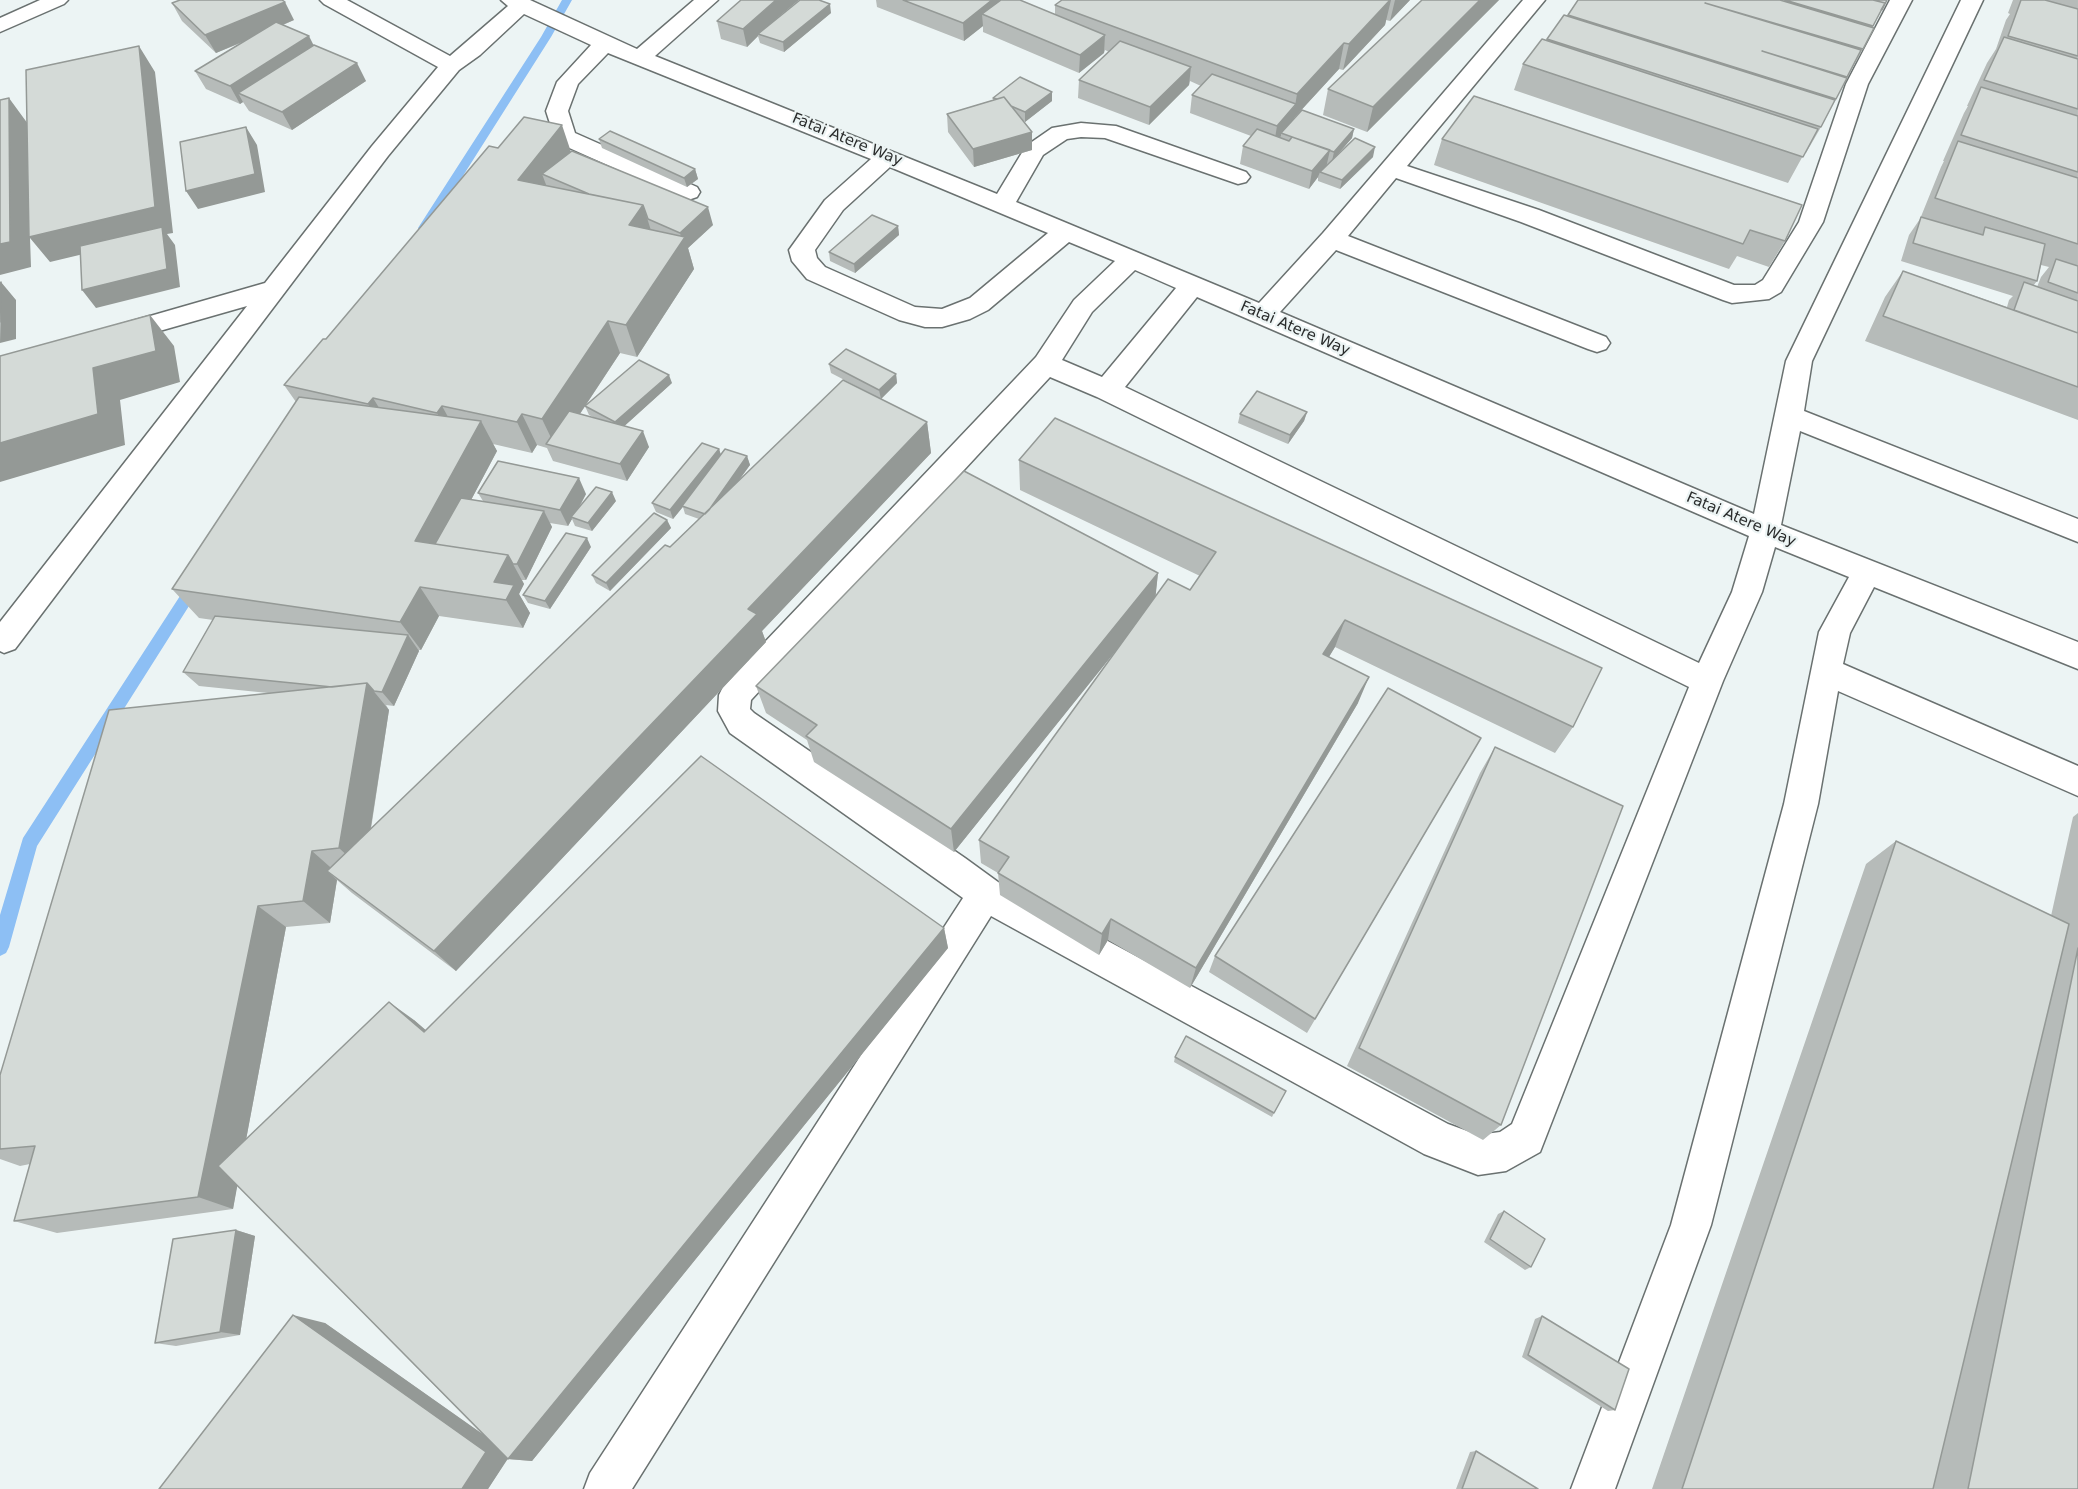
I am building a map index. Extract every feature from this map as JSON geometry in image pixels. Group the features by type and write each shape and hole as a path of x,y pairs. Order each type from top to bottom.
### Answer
{"street":[{"path":"0,26 57,0"},
{"path":"640,58 707,0"},
{"path":"1263,315 1332,239 1534,0"},
{"path":"1390,168 1530,216 1732,294 1760,293 1772,286 1811,222 1857,84 1901,0"},
{"path":"1132,258 1083,306 1046,364 735,695 734,711 742,723 953,869 985,894 1438,1140 1478,1155 1506,1150 1526,1138 1707,681 1747,592 1765,531 1799,361 1972,0"},
{"path":"339,2 451,65"},
{"path":"4,640 380,151 451,65 472,50 517,2"},
{"name":"Fatai Atere Way","path":"517,2 640,58 1132,258 1765,531 2078,656"},
{"path":"605,43 568,82 557,111 564,137 688,192"},
{"path":"1003,204 1034,151 1060,133 1071,131 1108,131 1238,177"},
{"path":"887,157 834,205 802,250 805,261 816,273 908,314 942,318 979,304 1066,231"},
{"path":"1332,239 1597,343"},
{"path":"1107,390 1194,285"},
{"path":"91,341 274,289"},
{"path":"1046,364 1107,390 1707,681"},
{"path":"1789,416 2078,531"},
{"path":"1593,1489 1691,1225 1801,804 1835,632 1868,571"},
{"path":"1826,671 2078,781"},
{"path":"606,1489 985,894"}],"building":[{"path":"180,0 282,0 285,2 205,35 172,3"},
{"path":"741,0 776,0 743,29 717,21"},
{"path":"800,0 819,0 830,4 783,42 758,34"},
{"path":"903,0 992,0 963,23"},
{"path":"1001,0 1020,0 1105,35 1080,55 982,14"},
{"path":"1062,0 1390,0 1349,44 1344,43 1297,94 1055,5"},
{"path":"1422,0 1480,0 1373,107 1328,89"},
{"path":"1578,0 1780,0 1874,28 1863,49 1705,3 1861,50 1847,77 1762,51 1847,78 1836,99 1568,15"},
{"path":"1785,0 1873,0 1885,3 1873,26"},
{"path":"1873,0 1887,0 1881,10 1885,3"},
{"path":"2021,0 2045,0 2078,9 2078,56 2008,36"},
{"path":"1564,15 1835,100 1821,127 1547,39"},
{"path":"276,22 309,36 230,86 195,71"},
{"path":"2004,37 2078,59 2078,109 1984,80"},
{"path":"1542,39 1818,129 1803,157 1523,64"},
{"path":"1120,41 1191,67 1150,107 1079,80"},
{"path":"314,45 357,63 282,112 238,93"},
{"path":"139,46 155,207 29,237 26,70"},
{"path":"1212,74 1296,104 1277,126 1192,95"},
{"path":"1020,77 1052,92 1025,112 1011,106 1004,97 993,98"},
{"path":"1981,87 2078,116 2078,172 1961,135"},
{"path":"1474,96 1802,205 1785,241 1750,230 1743,244 1442,139"},
{"path":"1004,97 1032,132 973,149 947,114"},
{"path":"9,98 10,242 0,244 0,100"},
{"path":"1302,110 1354,129 1334,152 1281,133"},
{"path":"524,117 562,125 518,180 643,205 629,225 685,237 626,325 608,321 542,419 522,414 517,422 442,406 437,413 373,398 368,404 284,385 323,339 326,339 489,146 498,148"},
{"path":"246,127 255,174 186,191 180,142"},
{"path":"1257,129 1289,141 1292,137 1330,150 1312,171 1243,146"},
{"path":"610,131 695,169 684,178 599,139"},
{"path":"1355,138 1375,147 1342,180 1320,172"},
{"path":"1958,141 2078,178 2078,244 1935,198"},
{"path":"572,151 708,207 680,233 648,219 643,205 589,194 542,174"},
{"path":"872,215 898,226 854,264 829,252"},
{"path":"1921,217 1983,235 1985,227 2045,244 2037,281 1913,243"},
{"path":"162,227 167,269 82,290 80,246"},
{"path":"2056,259 2078,266 2078,293 2048,282"},
{"path":"1903,271 2078,333 2078,387 1883,316"},
{"path":"2024,282 2078,301 2078,333 2014,310"},
{"path":"150,315 156,351 93,368 98,414 0,443 0,356"},
{"path":"846,349 896,374 879,390 829,364"},
{"path":"639,360 669,375 615,422 585,406"},
{"path":"843,380 927,422 748,609 757,614 434,951 327,871 665,545 670,547"},
{"path":"1257,391 1307,412 1290,435 1240,414"},
{"path":"299,397 481,421 415,541 508,555 494,582 514,585 506,600 420,587 400,622 172,589"},
{"path":"569,411 643,431 620,464 546,444"},
{"path":"1055,418 1602,668 1573,727 1345,620 1323,654 1369,677 1196,968 1111,919 1102,934 998,873 1009,857 979,840 1168,579 1190,590 1216,552 1019,460"},
{"path":"702,443 719,449 670,510 652,503"},
{"path":"725,449 747,456 709,510 705,514 682,506"},
{"path":"498,461 579,478 560,510 478,493"},
{"path":"964,471 1158,573 951,829 806,736 817,725 756,686"},
{"path":"596,487 612,492 588,523 571,517"},
{"path":"461,498 544,511 517,564 513,564 508,555 435,544"},
{"path":"654,513 667,520 606,583 592,575"},
{"path":"566,533 587,538 545,601 523,595"},
{"path":"215,616 408,635 382,692 374,691 367,683 332,687 183,672"},
{"path":"367,683 339,848 312,851 303,901 258,906 198,1197 14,1221 35,1146 0,1149 0,1075 109,710"},
{"path":"1388,688 1481,738 1315,1019 1215,956"},
{"path":"1495,747 1623,806 1501,1125 1359,1048"},
{"path":"701,756 944,928 508,1459 218,1166 389,1002 424,1032"},
{"path":"1896,841 2069,924 1933,1489 1682,1489"},
{"path":"2078,948 2078,1489 1968,1489"},
{"path":"1186,1036 1286,1091 1274,1113 1175,1057"},
{"path":"1504,1211 1545,1239 1531,1267 1490,1239"},
{"path":"236,1230 220,1332 155,1343 173,1239"},
{"path":"293,1315 486,1452 462,1489 159,1489"},
{"path":"1542,1316 1629,1369 1615,1410 1528,1355"},
{"path":"1476,1451 1538,1489 1462,1489"}],"waterway":[{"path":"424,228 546,37 567,0"},
{"path":"0,947 29,843 196,583"}]}
